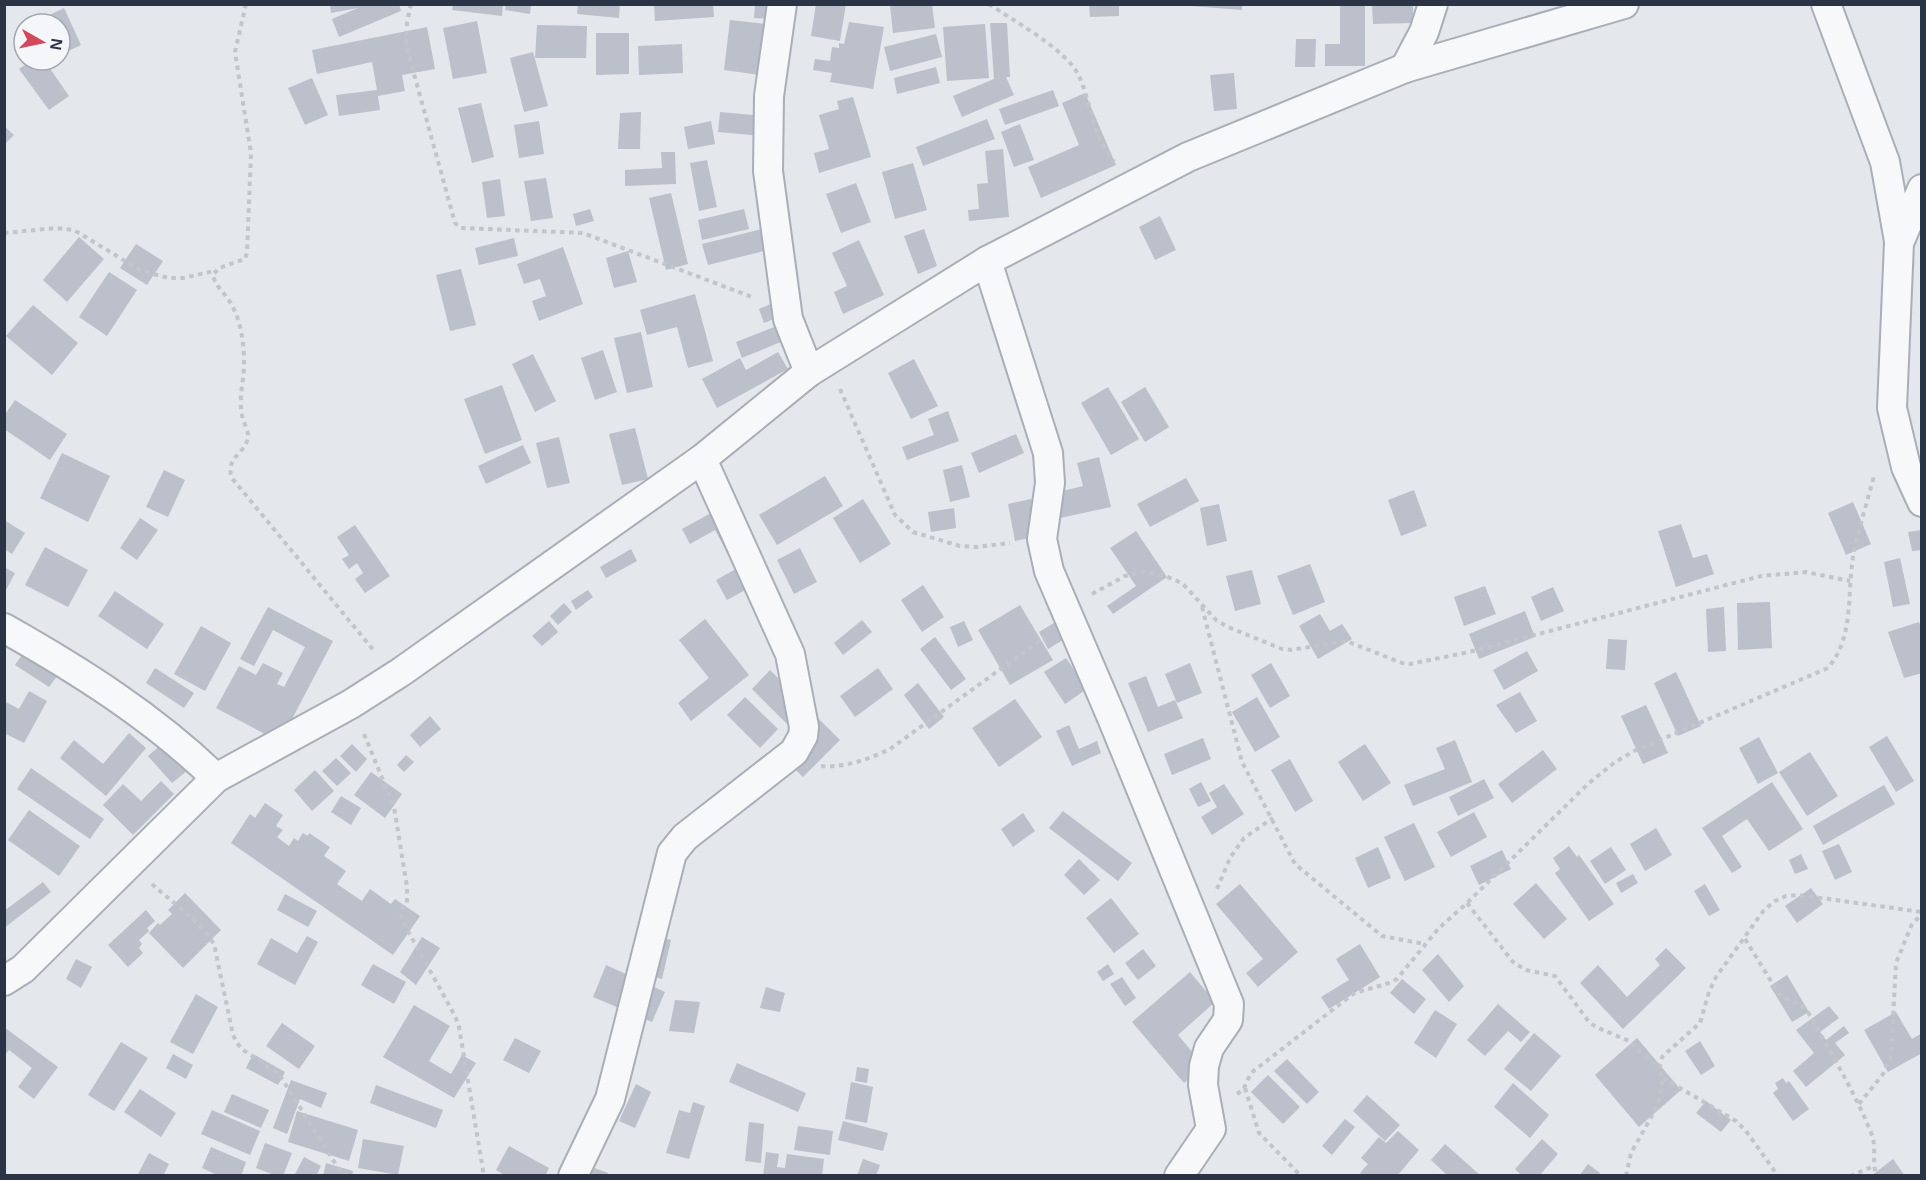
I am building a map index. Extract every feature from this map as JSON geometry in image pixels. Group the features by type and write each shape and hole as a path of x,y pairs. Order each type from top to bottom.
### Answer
{"street":[{"path":"782,4 768,96 768,171 788,319 819,366"},
{"path":"1405,68 1424,32 1433,4"},
{"path":"4,981 23,969 216,778 351,704 398,674 702,459 819,366 987,261 1188,157 1405,68 1624,4"},
{"path":"1826,4 1885,162 1899,243 1892,408 1906,467 1922,502"},
{"path":"1899,243 1922,189"},
{"path":"987,261 1048,453 1050,483 1042,539 1049,571 1229,1004 1228,1020 1209,1048 1204,1066 1203,1085 1212,1123 1210,1133 1179,1176"},
{"path":"573,1176 610,1099 672,853 685,837 794,752 803,736 804,727 790,654 702,459"},
{"path":"4,628 139,712 189,752 216,778"}],"path":[{"path":"4,233 56,228 74,230 140,270 169,278 183,278 214,271 245,259 251,153 234,52 246,4"},
{"path":"411,4 406,22 406,45 455,223 461,228 583,233 749,295 788,319"},
{"path":"989,4 1068,59 1080,78 1100,141 1108,155 1134,185"},
{"path":"214,271 214,282 230,302 238,323 244,362 240,402 248,436 247,443 233,458 231,477 398,674"},
{"path":"819,366 895,515 904,526 930,538 968,547 1042,539"},
{"path":"1208,1112 1245,1088 1251,1073 1353,994 1372,987 1388,985 1397,979 1424,944 1589,783 1614,763 1634,751 1828,668 1836,659 1845,638 1854,555 1877,465"},
{"path":"781,762 830,767 870,759 890,749 1067,614 1125,576 1144,572 1163,575 1182,583 1216,620 1282,649 1291,650 1346,641 1410,664 1469,652 1761,576 1806,572 1850,581"},
{"path":"1201,604 1242,762 1295,864 1382,936 1424,944"},
{"path":"351,704 394,807 407,887 407,903 401,910 402,920 459,1027 484,1176"},
{"path":"1199,930 1236,848 1244,838 1273,818"},
{"path":"129,864 205,931 214,944 233,1035 237,1043 243,1050 279,1074 338,1167 348,1176"},
{"path":"1659,1070 1659,1062 1665,1052 1700,1023 1716,977 1764,910 1775,901 1786,896 1799,896 1922,913"},
{"path":"1467,903 1514,962 1526,970 1555,976 1589,1022 1629,1041 1659,1070 1663,1078 1736,1121 1746,1131 1778,1176"},
{"path":"1859,1104 1883,1074 1891,1056 1896,963 1912,924 1922,913"},
{"path":"1745,939 1779,994 1805,1008 1859,1104 1875,1145 1874,1166 1877,1176"},
{"path":"1626,1176 1631,1153 1658,1105 1663,1078"},
{"path":"1245,1088 1259,1133 1301,1176"},
{"path":"1851,1176 1874,1166"}],"building":[{"path":"330,4 362,4 362,6 399,4 401,11 339,37 332,19 358,8 331,13"},
{"path":"453,4 503,4 502,16 452,10"},
{"path":"506,4 531,4 530,14 505,10"},
{"path":"578,4 620,4 619,18 577,14"},
{"path":"654,4 713,4 714,17 655,21"},
{"path":"755,4 789,4 788,20 754,18"},
{"path":"816,4 846,4 840,41 811,36"},
{"path":"932,4 935,28 893,33 890,6"},
{"path":"1089,4 1119,4 1119,16 1090,17"},
{"path":"1192,4 1242,4 1242,10 1191,6"},
{"path":"1340,4 1365,4 1365,66 1325,66 1325,44 1340,44"},
{"path":"1372,4 1413,4 1413,23 1373,24"},
{"path":"730,20 767,24 760,75 724,70"},
{"path":"477,21 487,73 453,79 443,28"},
{"path":"849,22 884,27 873,89 830,82 832,73 813,70 815,59 830,61 832,47 839,48 839,43 844,44"},
{"path":"990,23 1007,23 1010,77 1006,77 1014,95 962,117 953,96 994,79"},
{"path":"985,24 989,78 947,81 943,27"},
{"path":"72,25 81,45 72,49"},
{"path":"537,25 587,26 586,58 535,58"},
{"path":"427,27 435,69 402,75 405,91 378,96 380,110 339,116 336,95 377,90 372,62 317,74 312,50"},
{"path":"596,33 629,33 629,74 596,75"},
{"path":"936,34 942,57 890,71 884,47"},
{"path":"1296,39 1316,39 1315,67 1295,67"},
{"path":"682,44 683,73 639,75 638,46"},
{"path":"533,52 548,106 524,112 510,58"},
{"path":"936,67 940,83 897,94 894,78"},
{"path":"21,72 52,72 69,96 49,110"},
{"path":"1234,73 1237,109 1214,111 1210,75"},
{"path":"312,78 328,115 305,125 288,88"},
{"path":"1053,90 1059,106 1005,125 999,109"},
{"path":"1085,93 1116,165 1041,198 1028,167 1079,145 1062,103"},
{"path":"853,97 871,157 819,173 814,153 829,149 819,115 839,109 837,101"},
{"path":"481,103 494,157 472,163 458,108"},
{"path":"641,112 640,149 618,149 620,113"},
{"path":"720,112 764,116 762,136 718,132"},
{"path":"987,119 995,139 923,166 916,147"},
{"path":"539,121 544,154 519,158 514,125"},
{"path":"711,121 715,144 688,149 684,127"},
{"path":"1020,124 1034,160 1014,167 1001,132"},
{"path":"4,126 14,135 4,145"},
{"path":"1003,149 1009,217 969,221 968,210 979,209 977,184 988,183 985,151"},
{"path":"661,152 675,152 676,184 625,186 625,170 662,168"},
{"path":"707,160 717,207 699,211 690,163"},
{"path":"913,163 927,210 895,219 882,172"},
{"path":"546,178 553,218 531,221 524,181"},
{"path":"500,179 505,216 487,218 482,182"},
{"path":"856,183 871,222 841,233 826,194"},
{"path":"671,193 688,264 666,270 649,198"},
{"path":"590,209 594,221 576,226 573,214"},
{"path":"744,209 749,229 702,240 698,220"},
{"path":"1160,216 1176,250 1155,260 1139,227"},
{"path":"762,229 768,250 708,265 702,244"},
{"path":"924,229 937,266 918,274 904,236"},
{"path":"79,237 104,259 67,302 43,280"},
{"path":"514,238 518,256 479,265 475,248"},
{"path":"859,240 884,295 843,314 834,292 847,286 832,253"},
{"path":"136,244 163,261 147,285 120,268"},
{"path":"563,247 583,304 539,321 532,301 546,296 540,279 524,284 517,264"},
{"path":"628,251 637,282 614,288 606,258"},
{"path":"461,269 476,325 450,331 436,275"},
{"path":"109,272 137,290 107,336 79,317"},
{"path":"695,294 713,361 688,368 677,327 647,335 640,310"},
{"path":"775,302 781,316 764,323 759,309"},
{"path":"33,305 78,343 52,375 6,336"},
{"path":"782,324 788,339 742,358 736,342"},
{"path":"641,332 653,387 627,393 614,338"},
{"path":"603,350 617,392 595,400 581,358"},
{"path":"778,352 788,369 717,408 702,379 740,358 746,370"},
{"path":"533,354 556,401 535,412 512,364"},
{"path":"914,359 938,406 911,419 888,373"},
{"path":"502,385 522,440 485,454 464,399"},
{"path":"1108,387 1139,439 1111,455 1081,403"},
{"path":"1145,387 1169,427 1145,442 1121,402"},
{"path":"15,400 67,434 50,460 4,429 4,416"},
{"path":"948,411 959,441 907,460 902,447 934,435 928,419"},
{"path":"635,428 648,479 622,485 609,434"},
{"path":"1016,434 1024,453 979,473 971,453"},
{"path":"559,437 570,483 547,488 536,443"},
{"path":"523,445 531,463 486,484 478,466"},
{"path":"62,453 110,476 88,522 40,498"},
{"path":"1099,457 1111,507 1060,518 1054,493 1083,486 1077,463"},
{"path":"962,465 970,497 950,502 943,470"},
{"path":"164,470 185,480 168,517 146,507"},
{"path":"825,476 843,506 777,545 759,515"},
{"path":"1186,478 1199,501 1150,527 1137,504"},
{"path":"1414,490 1427,526 1401,536 1388,500"},
{"path":"863,499 891,544 860,563 833,518"},
{"path":"1031,499 1039,536 1015,541 1008,504"},
{"path":"1853,502 1871,544 1846,555 1828,513"},
{"path":"729,503 769,577 727,600 716,580 736,569 715,530 690,544 682,529"},
{"path":"1219,504 1227,541 1207,546 1200,508"},
{"path":"954,508 956,528 931,532 928,512"},
{"path":"140,518 158,530 137,560 120,548"},
{"path":"4,520 25,533 12,554 4,549"},
{"path":"1681,524 1693,558 1707,554 1714,574 1676,587 1658,531"},
{"path":"355,525 390,576 365,593 355,579 363,573 357,563 349,569 342,559 349,555 337,537"},
{"path":"1922,530 1922,550 1912,551 1908,532"},
{"path":"1136,531 1167,577 1113,614 1107,606 1136,586 1110,548"},
{"path":"45,547 88,570 68,607 25,585"},
{"path":"800,548 817,582 794,594 777,560"},
{"path":"631,549 637,561 606,578 600,567"},
{"path":"1900,558 1910,604 1893,607 1884,562"},
{"path":"1310,564 1325,602 1293,615 1277,576"},
{"path":"4,567 15,573 4,594"},
{"path":"1252,570 1261,604 1235,611 1226,576"},
{"path":"923,585 944,617 922,632 901,600"},
{"path":"1485,586 1496,614 1464,626 1454,597"},
{"path":"1553,587 1564,611 1541,621 1531,597"},
{"path":"588,590 593,597 576,610 571,601"},
{"path":"115,591 164,624 147,649 98,616"},
{"path":"1770,602 1772,648 1738,650 1737,603"},
{"path":"564,603 572,612 558,625 550,616"},
{"path":"1020,605 1053,660 1010,685 978,630"},
{"path":"268,607 333,641 280,742 216,708 239,666 256,675 263,663 283,673 277,684 284,687 305,647 273,630 254,666 240,659"},
{"path":"1724,607 1726,651 1708,652 1706,609"},
{"path":"1525,611 1535,637 1479,659 1469,634"},
{"path":"1320,614 1330,631 1342,624 1352,639 1318,659 1299,626"},
{"path":"1064,617 1073,634 1048,649 1039,632"},
{"path":"705,619 749,675 691,721 678,703 709,678 679,640"},
{"path":"862,620 872,632 843,655 834,643"},
{"path":"549,621 558,632 542,646 532,636"},
{"path":"964,621 973,640 958,647 950,627"},
{"path":"1919,622 1922,630 1922,673 1904,678 1888,632"},
{"path":"201,626 231,643 205,691 174,674"},
{"path":"935,637 966,679 951,690 920,649"},
{"path":"1608,639 1627,640 1625,670 1606,669"},
{"path":"26,649 60,672 49,687 15,665"},
{"path":"1527,651 1538,671 1504,690 1493,670"},
{"path":"1066,658 1087,689 1065,704 1044,672"},
{"path":"1190,663 1202,693 1177,703 1165,674"},
{"path":"1271,663 1290,696 1270,708 1251,675"},
{"path":"155,668 194,693 184,708 146,683"},
{"path":"878,668 893,689 855,717 840,696"},
{"path":"770,670 840,740 803,777 784,758 802,739 752,689"},
{"path":"1676,672 1701,726 1678,736 1654,683"},
{"path":"1146,676 1158,707 1175,700 1183,718 1148,732 1128,683"},
{"path":"918,683 944,717 929,729 904,695"},
{"path":"29,691 47,701 24,743 4,733 4,701 19,709"},
{"path":"1520,692 1537,721 1516,733 1496,705"},
{"path":"745,697 778,729 760,748 727,715"},
{"path":"1257,697 1280,737 1255,752 1232,712"},
{"path":"1015,699 1042,737 999,767 972,728"},
{"path":"1646,705 1668,753 1643,764 1621,716"},
{"path":"430,716 441,729 420,747 410,735"},
{"path":"1069,725 1079,749 1097,741 1101,753 1072,766 1056,731"},
{"path":"129,733 146,748 106,796 60,758 74,740 103,764"},
{"path":"1887,736 1914,781 1896,792 1869,747"},
{"path":"1759,737 1778,773 1758,784 1739,748"},
{"path":"1203,738 1211,759 1172,775 1164,754"},
{"path":"1455,740 1472,782 1413,806 1404,785 1445,769 1436,748"},
{"path":"164,742 188,770 172,783 148,756"},
{"path":"352,744 367,759 356,772 340,756"},
{"path":"1365,744 1391,783 1363,801 1338,762"},
{"path":"1543,750 1557,769 1512,803 1498,784"},
{"path":"1810,752 1838,796 1807,816 1779,772"},
{"path":"406,755 414,762 404,772 397,765"},
{"path":"336,758 351,773 337,786 322,771"},
{"path":"1290,759 1313,801 1295,812 1271,770"},
{"path":"31,768 104,819 90,839 17,789"},
{"path":"315,770 334,791 312,811 294,790"},
{"path":"371,772 402,794 385,818 354,795"},
{"path":"1484,779 1494,798 1458,816 1449,797"},
{"path":"161,781 174,794 133,835 103,805 123,784 141,801"},
{"path":"1201,782 1211,801 1198,807 1189,789"},
{"path":"1772,782 1803,829 1769,851 1747,819 1722,836 1742,867 1732,873 1702,828"},
{"path":"1224,784 1244,814 1212,835 1201,817 1217,807 1209,793"},
{"path":"1884,785 1895,804 1823,845 1813,826"},
{"path":"341,796 361,808 351,825 331,812"},
{"path":"265,803 283,815 276,826 283,830 277,837 289,846 294,838 298,841 303,833 308,836 309,833 330,847 324,856 346,871 337,884 362,901 370,889 391,904 395,899 420,916 393,955 231,843 250,814 255,818"},
{"path":"29,810 80,846 59,876 8,840"},
{"path":"1063,811 1132,863 1118,881 1049,828"},
{"path":"1474,812 1487,837 1451,857 1437,832"},
{"path":"1023,813 1035,831 1013,847 1001,829"},
{"path":"1414,823 1435,867 1405,881 1384,837"},
{"path":"1656,828 1672,855 1645,871 1630,844"},
{"path":"1839,844 1852,872 1835,880 1822,851"},
{"path":"1569,846 1577,857 1579,855 1614,904 1589,921 1555,873 1560,869 1553,858"},
{"path":"1378,847 1391,878 1368,888 1355,858"},
{"path":"1611,847 1626,870 1605,884 1590,861"},
{"path":"1502,850 1511,869 1479,885 1470,866"},
{"path":"1801,854 1808,869 1795,874 1789,860"},
{"path":"1079,859 1100,880 1084,895 1064,875"},
{"path":"1633,874 1638,883 1621,893 1616,883"},
{"path":"43,882 51,892 4,928 4,911"},
{"path":"1536,883 1567,919 1544,939 1513,904"},
{"path":"1240,884 1298,952 1258,987 1246,973 1263,959 1216,904"},
{"path":"1705,884 1720,910 1709,916 1694,891"},
{"path":"1811,888 1823,904 1797,923 1785,906"},
{"path":"185,893 221,930 183,968 149,933 158,923 160,925 172,914 168,910"},
{"path":"285,894 317,911 308,927 277,910"},
{"path":"1111,898 1139,934 1114,953 1086,918"},
{"path":"146,910 155,921 147,928 149,931 139,940 142,944 139,948 143,953 128,967 108,945"},
{"path":"647,934 671,940 662,979 637,972"},
{"path":"307,936 318,942 295,985 257,964 271,938 297,953"},
{"path":"422,937 440,948 416,985 400,972"},
{"path":"1360,944 1380,977 1329,1009 1321,997 1349,980 1336,959"},
{"path":"1666,948 1686,968 1623,1029 1580,983 1598,965 1627,997 1660,965 1655,959"},
{"path":"1143,949 1156,966 1138,980 1125,963"},
{"path":"1438,954 1464,986 1449,1002 1422,970"},
{"path":"76,959 92,967 81,988 66,979"},
{"path":"373,964 406,982 394,1004 361,985"},
{"path":"1108,964 1114,974 1103,981 1097,972"},
{"path":"606,965 665,992 652,1022 593,997"},
{"path":"1190,972 1215,1002 1178,1035 1204,1066 1184,1083 1132,1022"},
{"path":"1787,975 1809,1012 1792,1022 1770,986"},
{"path":"1122,977 1136,998 1125,1006 1110,984"},
{"path":"1402,979 1426,999 1414,1014 1390,993"},
{"path":"766,987 785,993 780,1012 760,1008"},
{"path":"196,994 218,1007 193,1054 170,1042"},
{"path":"675,1000 700,1002 694,1033 669,1031"},
{"path":"1498,1004 1530,1032 1521,1042 1508,1031 1485,1056 1467,1040"},
{"path":"414,1005 450,1026 429,1061 451,1074 462,1055 476,1063 454,1098 383,1057"},
{"path":"1829,1006 1839,1018 1820,1032 1826,1040 1844,1026 1849,1033 1835,1043 1845,1055 1806,1087 1793,1071 1814,1053 1796,1030"},
{"path":"1435,1010 1457,1024 1436,1058 1414,1043"},
{"path":"1896,1012 1912,1039 1922,1033 1922,1053 1888,1072 1864,1030"},
{"path":"282,1023 315,1046 299,1069 266,1046"},
{"path":"4,1027 58,1067 34,1099 18,1087 32,1068 9,1050 4,1056"},
{"path":"1534,1033 1561,1056 1531,1091 1504,1069"},
{"path":"515,1038 541,1051 529,1073 503,1060"},
{"path":"1637,1038 1681,1090 1639,1127 1595,1075"},
{"path":"1700,1041 1715,1066 1701,1075 1685,1051"},
{"path":"121,1042 148,1058 114,1111 88,1095"},
{"path":"173,1054 193,1065 186,1079 166,1068"},
{"path":"253,1054 285,1072 278,1085 246,1068"},
{"path":"1287,1059 1319,1092 1307,1104 1274,1071"},
{"path":"737,1063 806,1093 798,1112 729,1082"},
{"path":"857,1067 869,1069 867,1083 855,1081"},
{"path":"1268,1075 1300,1107 1283,1124 1251,1092"},
{"path":"1783,1078 1786,1083 1789,1081 1809,1109 1793,1121 1773,1093 1778,1089 1775,1083"},
{"path":"291,1080 327,1093 321,1108 300,1099 287,1134 273,1128"},
{"path":"851,1082 873,1087 867,1123 845,1119"},
{"path":"1513,1083 1549,1115 1530,1138 1494,1107"},
{"path":"636,1084 651,1092 635,1128 619,1121"},
{"path":"376,1085 443,1110 436,1128 370,1103"},
{"path":"140,1089 176,1113 161,1137 124,1112"},
{"path":"232,1094 269,1110 261,1128 224,1112"},
{"path":"1367,1095 1400,1125 1385,1141 1353,1111"},
{"path":"1706,1101 1731,1120 1721,1132 1696,1113"},
{"path":"693,1102 705,1106 689,1159 666,1153 679,1110 690,1113"},
{"path":"212,1110 260,1131 250,1155 201,1134"},
{"path":"297,1111 358,1130 349,1161 288,1142"},
{"path":"1345,1119 1355,1127 1332,1155 1322,1146"},
{"path":"843,1121 888,1133 883,1151 838,1140"},
{"path":"749,1122 764,1124 761,1163 745,1161"},
{"path":"798,1126 833,1131 830,1155 794,1150"},
{"path":"1398,1131 1419,1150 1397,1176 1363,1176 1360,1173 1368,1164 1361,1158 1379,1137 1386,1143"},
{"path":"363,1139 404,1146 398,1175 358,1168"},
{"path":"1542,1139 1558,1154 1539,1176 1522,1176 1515,1169"},
{"path":"265,1143 292,1153 283,1176 256,1168"},
{"path":"1445,1144 1481,1176 1448,1176 1431,1160"},
{"path":"509,1146 549,1168 545,1176 506,1176 496,1170"},
{"path":"211,1147 246,1162 241,1176 219,1176 202,1168"},
{"path":"766,1152 779,1154 777,1167 785,1168 787,1154 824,1159 822,1176 763,1176"},
{"path":"149,1153 169,1164 163,1176 137,1176"},
{"path":"304,1157 321,1166 316,1176 294,1176"},
{"path":"863,1159 880,1165 876,1176 857,1176"},
{"path":"1893,1159 1905,1176 1871,1176"},
{"path":"326,1163 353,1171 352,1176 323,1176"},
{"path":"1588,1164 1600,1173 1598,1176 1579,1176"},
{"path":"586,1165 608,1173 607,1176 583,1176"}]}
